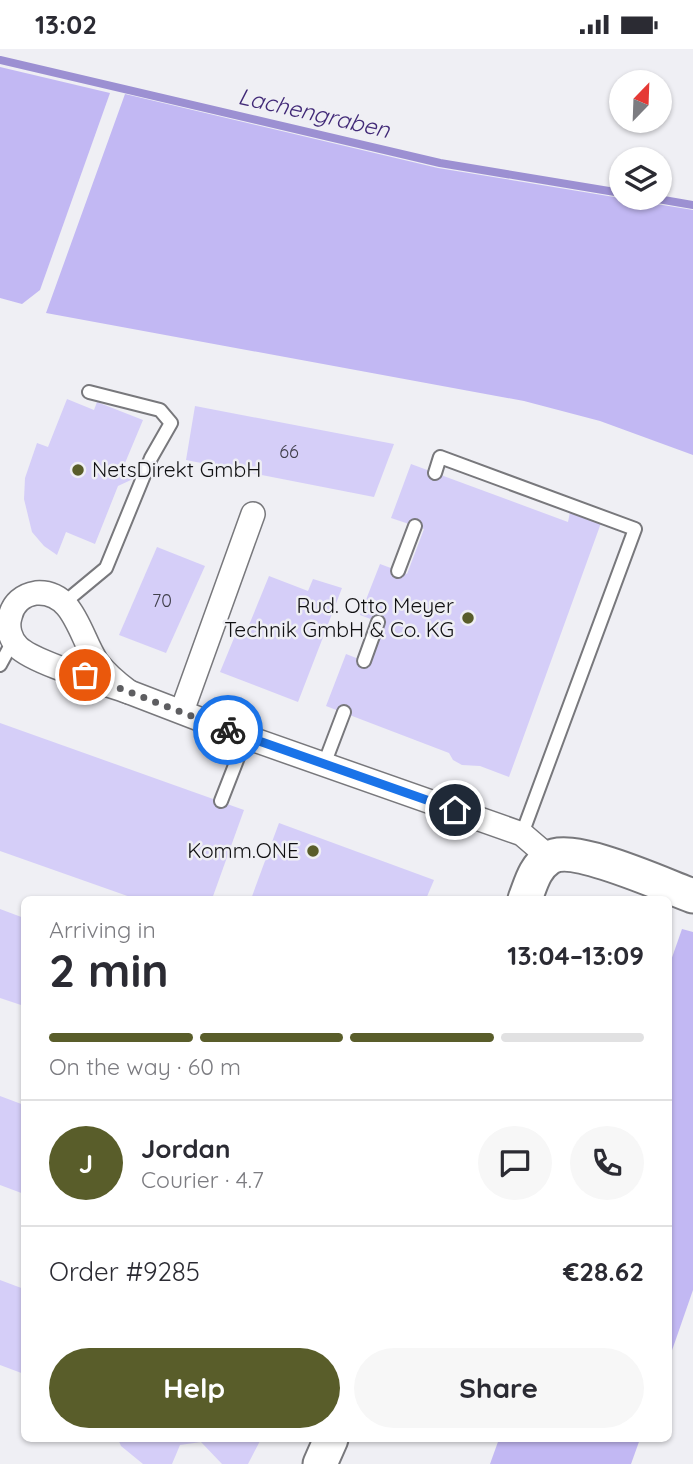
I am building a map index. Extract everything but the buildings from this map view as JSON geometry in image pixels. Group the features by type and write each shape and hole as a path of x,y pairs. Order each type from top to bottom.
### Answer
{"street":[{"path":"182,711 253,514"},
{"path":"129,692 114,681 97,661 65,602 55,595 43,592 19,600 9,617 13,641 27,653 129,692 182,711 247,737 522,834 550,858"},
{"path":"526,896 536,870 550,858 562,853 586,858 693,896"},
{"path":"320,1464 331,1442"},
{"path":"332,1442 332,1464"}],"lane":[{"path":"65,602 106,568 151,458 171,423 160,410 89,392"},
{"path":"435,473 440,457 635,529 522,834"},
{"path":"398,571 415,526"},
{"path":"363,661 378,622"},
{"path":"0,665 13,641"},
{"path":"324,762 344,712"},
{"path":"221,801 247,737"}],"shaded area":[{"path":"0,67 110,93 40,290 22,304 0,298"},
{"path":"125,94 438,168 609,196 609,210 672,210 672,207 693,210 693,455 600,421 524,401 46,313"},
{"path":"682,929 693,932 693,1290 672,1350 672,958"},
{"path":"498,1442 639,1442 631,1464 490,1464"}],"waterway":[{"name":"Lachengraben","path":"0,60 440,163 609,191"},
{"name":"Lachengraben","path":"672,201 693,205"}],"way so far":[{"path":"85,675 228,730"}],"place":[{"name":"NetsDirekt GmbH","path":"78,470"},
{"name":"Rud. Otto Meyer Technik GmbH & Co. KG","path":"468,618"},
{"name":"Komm.ONE","path":"313,851"}],"route":[{"path":"228,730 455,810"}]}
